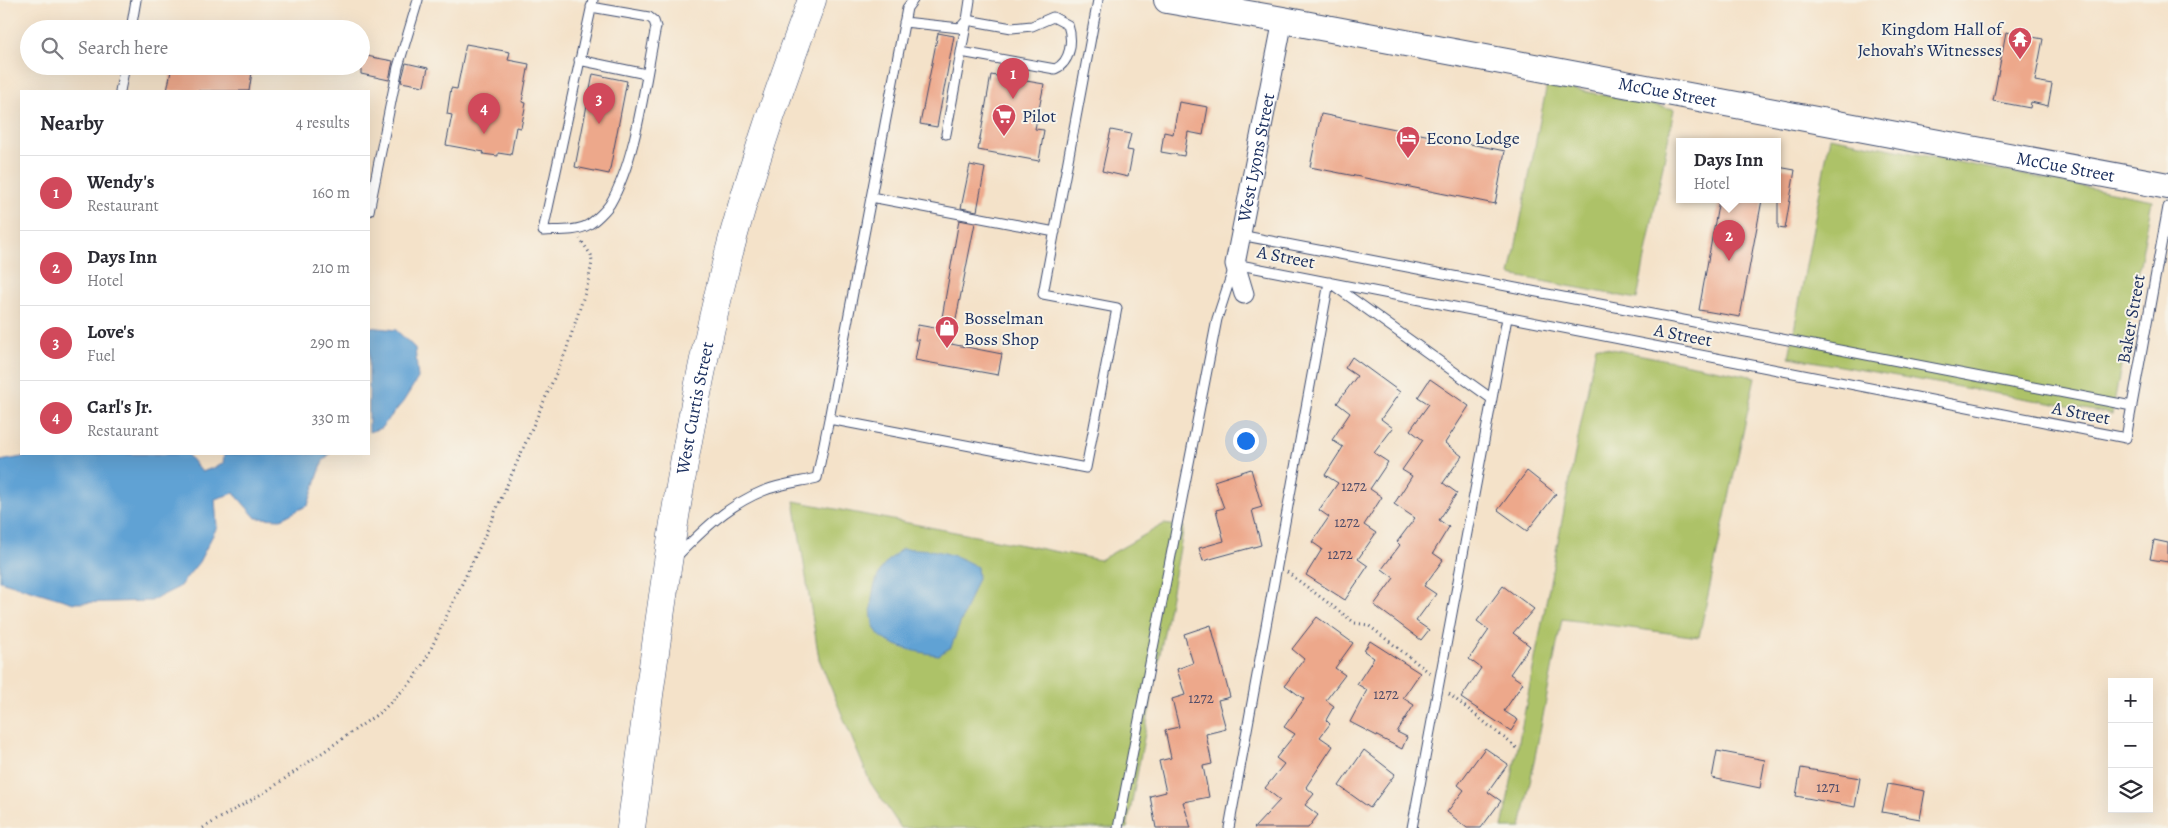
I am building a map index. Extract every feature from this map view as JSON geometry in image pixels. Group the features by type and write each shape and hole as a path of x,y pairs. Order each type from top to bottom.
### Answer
{"main road":[{"name":"West Curtis Street","path":"631,828 668,565 697,391 726,263 760,145 812,0"},
{"name":"McCue Street","path":"1167,0 1283,20 2168,186"}],"street":[{"name":"West Lyons Street","path":"1244,294 1235,264 1283,20"}],"lane":[{"path":"133,20 136,0"},
{"path":"370,211 398,67 418,0"},
{"path":"668,565 718,517 735,504 765,490 817,478 904,22 907,8 913,0"},
{"path":"946,134 970,0"},
{"path":"829,419 1086,468 1117,308 1043,294 1098,0"},
{"path":"592,3 649,17 656,26 633,142 624,174 610,206 588,225 543,231 579,60 592,3"},
{"path":"961,52 1055,70 1062,66 1066,60 1072,36 1068,25 1053,17 1032,26 1012,28 967,20"},
{"path":"904,22 960,28 967,20"},
{"path":"579,60 646,74"},
{"path":"120,90 123,75"},
{"path":"871,197 1055,232"},
{"name":"Baker Street","path":"2126,438 2168,207"},
{"path":"1240,235 2132,406"},
{"path":"1118,828 1217,319 1235,264"},
{"name":"A Street","path":"1235,264 2126,438"},
{"path":"1229,828 1329,282 1492,399"},
{"path":"1412,828 1507,318"}],"path":[{"path":"203,828 270,789 382,711 413,680 425,661 481,544 566,351 588,282 592,262 591,255 573,228"},
{"path":"1277,565 1355,623 1368,625 1427,670 1450,696 1517,748"}],"green space":[{"path":"1547,84 1674,109 1637,299 1510,275"},
{"path":"1830,137 2152,200 2112,414 1789,357"},
{"path":"1596,346 1755,377 1699,637 1562,619 1521,828 1502,828"},
{"path":"794,501 1100,560 1164,524 1184,527 1127,828 901,828 870,782 819,659"}],"water":[{"path":"370,327 396,330 415,348 418,378 403,402 381,428 370,432"},
{"path":"33,455 188,455 202,472 223,464 224,455 329,455 323,461 308,505 281,519 256,518 234,493 215,499 217,527 199,562 179,587 151,601 74,603 0,581 0,461"},
{"path":"901,549 922,549 950,554 977,567 978,578 951,647 939,655 911,650 890,642 878,633 874,625 871,605 878,576 884,565"}],"building":[{"name":"Kingdom Hall of Jehovah’s Witnesses","path":"2006,32 2043,39 2035,81 2052,84 2048,106 2031,102 2030,108 1993,101"},
{"path":"938,33 954,36 937,127 920,124"},
{"path":"466,44 510,52 508,60 529,64 522,102 526,103 521,128 516,127 511,155 498,153 498,156 483,154 484,152 446,145 452,115 447,114 451,88 457,89"},
{"path":"370,57 393,61 389,80 366,75 370,75"},
{"path":"406,63 428,68 424,86 401,82"},
{"path":"593,74 627,81 609,174 575,167"},
{"path":"170,75 252,75 249,90 167,90"},
{"path":"991,75 1044,84 1035,129 1044,130 1039,161 978,150"},
{"path":"1179,102 1208,107 1203,135 1188,132 1184,156 1161,152 1164,132 1173,134"},
{"name":"Econo Lodge","path":"1321,114 1505,151 1495,204 1310,167"},
{"path":"1111,130 1131,134 1127,150 1133,151 1128,177 1102,171"},
{"path":"970,165 985,168 977,211 961,208"},
{"path":"1781,168 1795,170 1785,229 1778,228 1778,203 1781,203"},
{"path":"1718,203 1761,203 1740,317 1699,310"},
{"path":"959,220 975,223 951,344 1002,354 998,375 915,360 919,340 915,340 918,325 940,329"},
{"path":"1352,357 1400,392 1381,419 1393,428 1374,453 1388,462 1370,489 1382,497 1364,525 1376,533 1358,559 1368,566 1345,600 1306,575 1322,549 1312,542 1329,517 1319,510 1338,483 1325,475 1343,447 1332,440 1350,413 1337,403 1357,376 1345,368"},
{"path":"1430,379 1469,406 1445,443 1462,456 1443,483 1457,493 1439,520 1449,527 1433,553 1443,560 1424,586 1436,594 1416,621 1429,630 1421,640 1374,605 1394,578 1382,569 1400,545 1397,542 1415,518 1394,504 1412,476 1402,470 1423,440 1410,430 1429,404 1418,397"},
{"path":"1251,469 1262,507 1252,510 1261,545 1203,561 1199,548 1224,541 1216,510 1224,508 1214,481"},
{"path":"1527,471 1556,494 1527,531 1498,510"},
{"path":"2154,540 2168,543 2168,562 2150,559"},
{"path":"1503,586 1534,609 1513,633 1530,646 1510,674 1523,683 1504,711 1518,720 1511,731 1461,698 1481,668 1469,659 1489,630 1477,621"},
{"path":"1317,617 1353,643 1335,668 1345,675 1326,700 1334,706 1326,720 1330,724 1320,737 1333,746 1306,787 1314,794 1305,805 1318,815 1308,828 1254,828 1280,800 1265,788 1284,764 1276,758 1295,734 1284,727 1304,699 1285,685 1304,659 1292,649"},
{"path":"1211,625 1230,697 1218,700 1226,729 1206,734 1212,764 1203,766 1209,797 1183,802 1191,828 1156,828 1150,796 1166,792 1159,761 1171,758 1165,730 1179,727 1172,699 1185,695 1177,669 1193,663 1184,634"},
{"path":"1370,641 1420,673 1403,698 1414,705 1397,732 1407,737 1402,749 1350,722 1367,690 1357,684 1374,658 1364,651"},
{"path":"1485,748 1508,764 1488,792 1501,801 1481,828 1467,828 1447,812 1464,790 1458,785"},
{"path":"1364,750 1395,774 1370,808 1339,786"},
{"path":"1717,751 1765,760 1760,788 1712,778"},
{"path":"1801,768 1860,778 1855,807 1796,796"},
{"path":"1888,784 1925,791 1920,819 1882,812"}],"place":[{"name":"Kingdom Hall of Jehovah’s Witnesses","path":"2020,60"},
{"name":"Wendy's","path":"1013,99"},
{"name":"Love's","path":"599,124"},
{"name":"Carl's Jr.","path":"484,134"},
{"name":"Pilot","path":"1004,137"},
{"name":"Econo Lodge","path":"1408,159"},
{"name":"Days Inn","path":"1729,261"},
{"name":"Bosselman Boss Shop","path":"947,349"}]}
